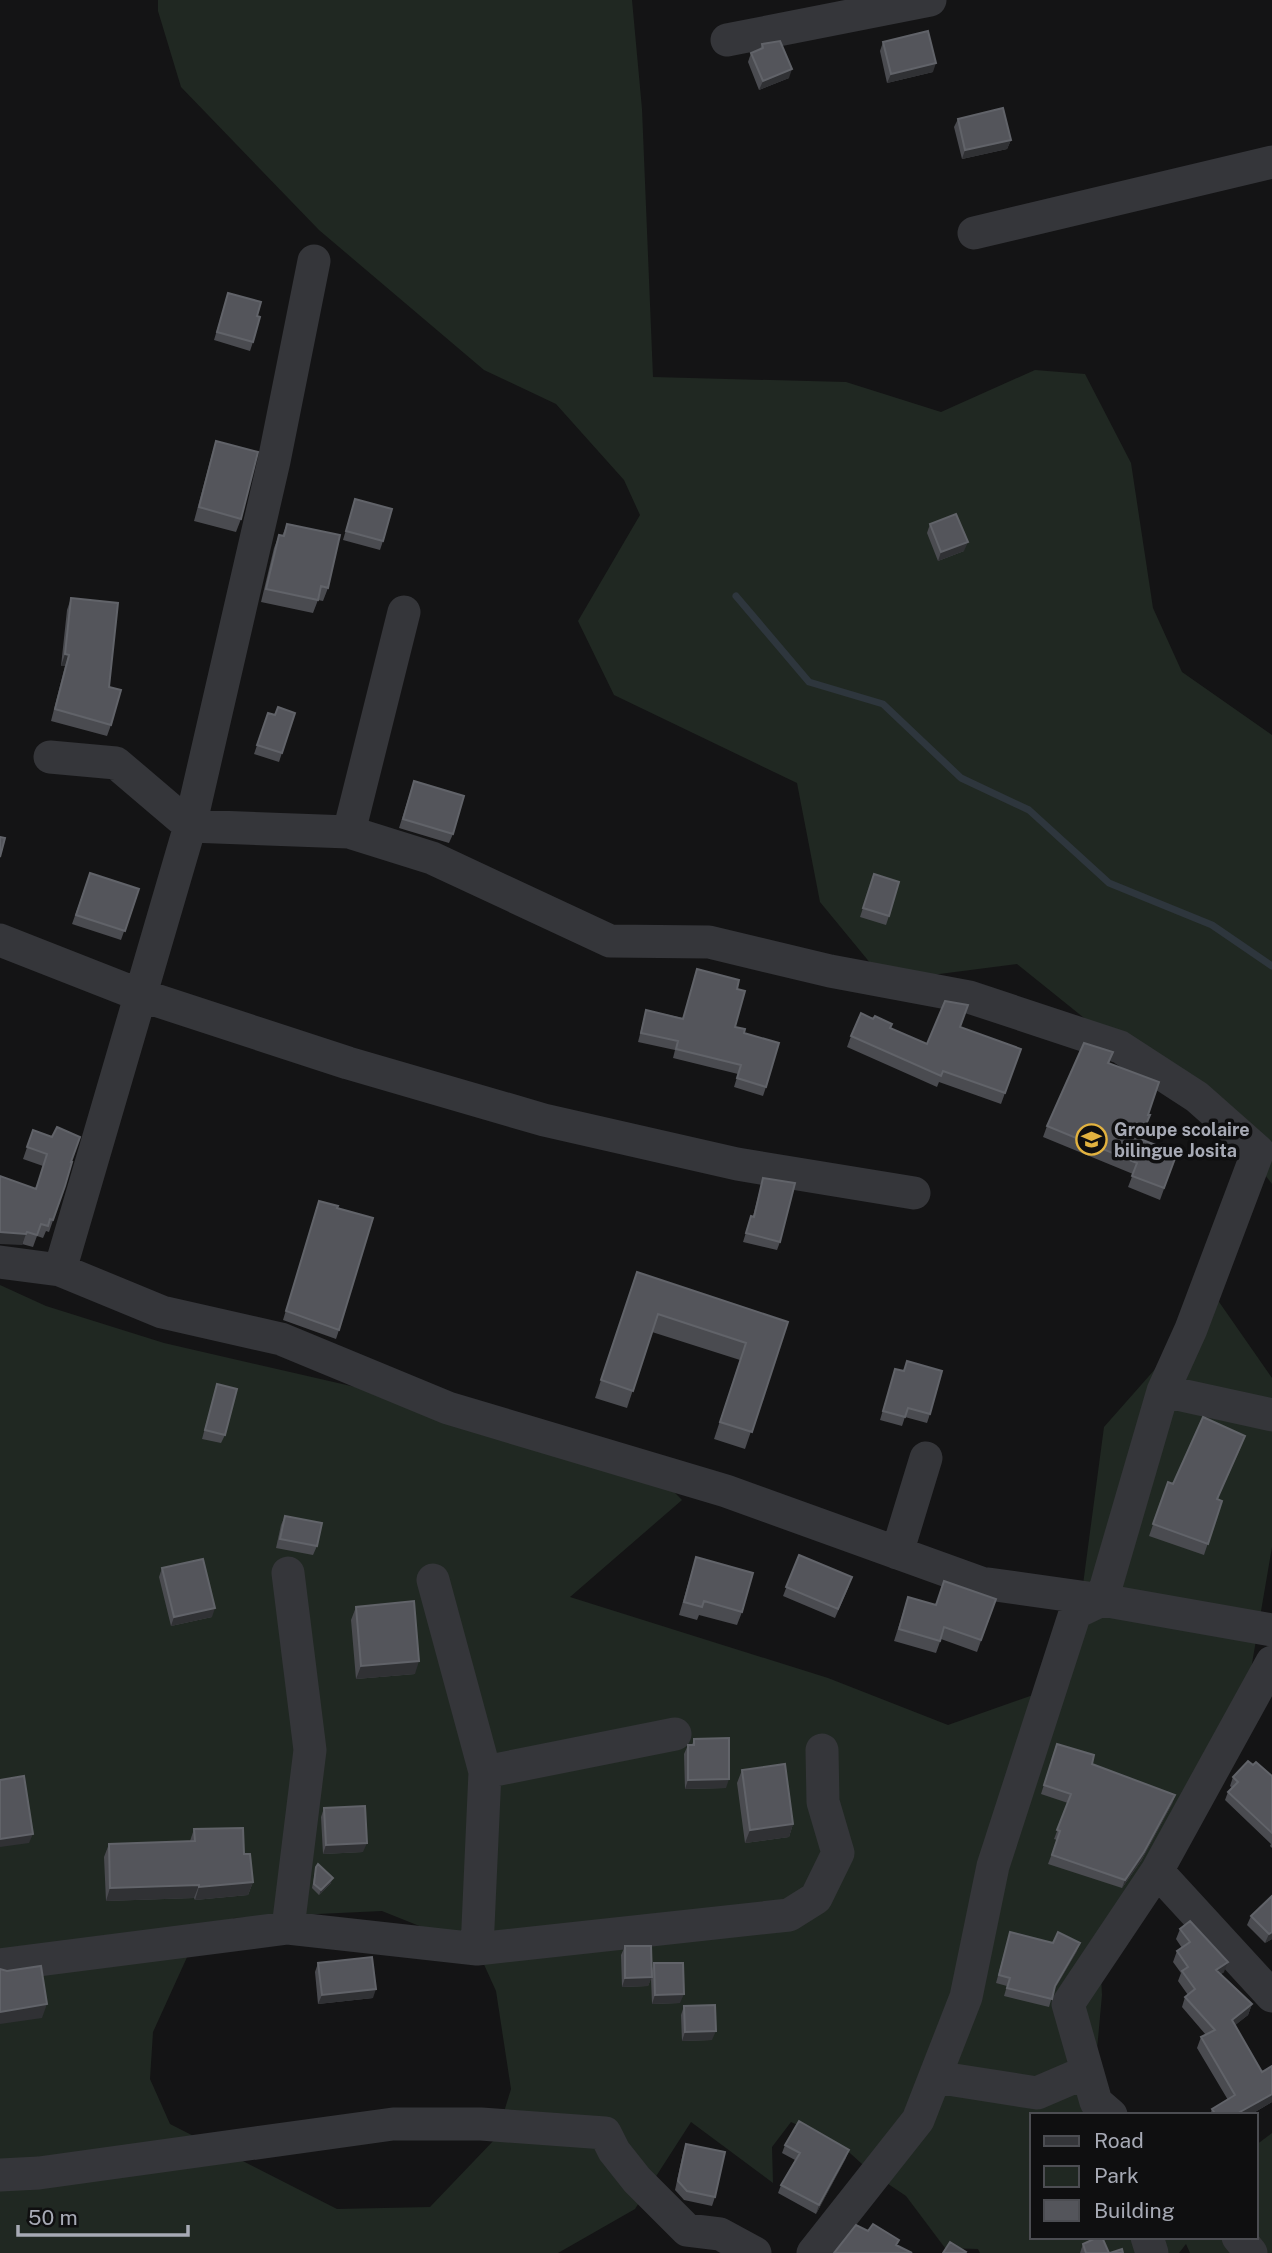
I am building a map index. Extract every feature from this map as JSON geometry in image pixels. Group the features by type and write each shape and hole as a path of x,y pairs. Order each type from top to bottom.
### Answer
{"street":[{"path":"727,40 930,0"},
{"path":"974,233 1272,162"},
{"path":"60,1270 190,826 274,461 314,261"},
{"path":"349,832 404,611"},
{"path":"50,757 116,763 190,826 349,832 432,858 610,941 709,943 830,971 969,997 1120,1047 1197,1097 1258,1151 1191,1329 1163,1391 1102,1600 1075,1613 993,1866 966,1997 918,2120 813,2253"},
{"path":"0,940 140,995 348,1063 544,1120 737,1164 914,1193"},
{"path":"0,1262 60,1270 162,1312 281,1339 448,1408 726,1491 981,1583 1102,1600 1272,1630"},
{"path":"1163,1391 1272,1415"},
{"path":"897,1553 926,1458"},
{"path":"288,1573 310,1750 288,1927"},
{"path":"433,1580 485,1772 477,1949"},
{"path":"1109,2113 1096,2102 1068,2004 1157,1871 1272,1662"},
{"path":"485,1772 675,1734"},
{"path":"0,1965 288,1927 477,1949 789,1915 816,1898 838,1853 823,1802 821,1750"},
{"path":"1157,1871 1272,1996"},
{"path":"935,2077 1037,2093 1086,2072"},
{"path":"0,2175 38,2173 393,2124 481,2124 605,2133 614,2151 637,2180 687,2230 720,2234 755,2253"},
{"path":"1240,2239 1251,2253"}],"green space":[{"path":"158,0 632,0 642,109 653,377 846,382 941,412 1035,370 1085,374 1131,463 1153,608 1182,672 1272,735 1272,1184 1242,1145 1017,964 885,981 820,902 797,783 614,695 578,621 640,515 624,480 556,404 484,370 319,230 181,87 158,11"},
{"path":"0,1285 46,1306 164,1343 634,1451 682,1500 570,1597 828,1678 948,1725 1070,1682 1104,1427 1217,1299 1272,1378 1272,1547 1243,1716 1099,1937 1102,1995 1091,2113 1030,2113 1030,2239 1258,2239 1258,2144 1272,2133 1272,2253 1190,2253 1186,2244 1179,2253 980,2253 978,2249 945,2248 906,2196 872,2173 841,2145 791,2122 772,2147 773,2183 691,2122 635,2209 558,2253 0,2253","holes":["382,1911 477,1949 496,1991 511,2089 496,2138 430,2207 337,2209 170,2124 150,2079 153,2032 193,1944 234,1918"]}],"building":[{"path":"928,31 936,63 891,74 883,42"},
{"path":"780,41 792,69 763,81 751,53 763,48 762,44"},
{"path":"1003,108 1011,140 965,150 958,119"},
{"path":"228,293 261,302 253,342 217,332"},
{"path":"216,441 258,452 241,519 199,507"},
{"path":"355,499 392,509 383,541 346,531"},
{"path":"956,514 968,542 941,552 930,524"},
{"path":"287,524 340,535 328,588 321,586 318,600 266,589 279,535 284,536"},
{"path":"71,598 118,603 109,687 121,690 111,725 55,709 69,655 65,654"},
{"path":"278,707 295,713 282,753 257,745 268,713 275,715"},
{"path":"414,781 464,796 453,834 403,819"},
{"path":"0,837 5,838 0,857"},
{"path":"90,873 139,889 125,931 76,915"},
{"path":"874,874 899,882 889,916 863,908"},
{"path":"697,969 739,980 737,989 745,991 735,1027 745,1029 744,1033 779,1043 766,1087 737,1078 741,1065 676,1049 678,1041 641,1033 646,1010 683,1019"},
{"path":"945,1001 968,1005 960,1027 1021,1049 1005,1093 943,1071 941,1076 851,1036 861,1013 873,1019 875,1016 892,1024 890,1028 927,1044"},
{"path":"1084,1043 1113,1052 1108,1063 1159,1082 1140,1139 1177,1153 1164,1188 1132,1176 1137,1163 1047,1126"},
{"path":"57,1127 80,1137 53,1220 50,1219 48,1226 41,1224 37,1235 27,1232 0,1232 0,1176 36,1189 47,1154 27,1147 33,1130 52,1137"},
{"path":"763,1178 795,1183 780,1242 746,1233 751,1216 754,1217"},
{"path":"319,1201 373,1218 339,1330 286,1311"},
{"path":"637,1272 788,1322 752,1432 720,1422 746,1343 658,1314 633,1391 601,1380"},
{"path":"907,1361 942,1371 930,1414 908,1408 905,1417 883,1411 895,1369 904,1371"},
{"path":"217,1384 237,1389 225,1435 205,1430"},
{"path":"1203,1417 1245,1436 1217,1499 1222,1501 1208,1544 1153,1524 1168,1482 1173,1484"},
{"path":"285,1516 322,1523 317,1546 280,1539"},
{"path":"799,1555 852,1577 838,1609 786,1587"},
{"path":"696,1557 753,1573 742,1612 704,1601 702,1607 684,1602"},
{"path":"203,1559 215,1608 174,1617 162,1568"},
{"path":"944,1581 996,1599 981,1640 944,1627 940,1641 899,1629 908,1597 936,1605"},
{"path":"414,1601 419,1661 361,1666 356,1607"},
{"path":"729,1738 729,1779 688,1780 688,1745 694,1745 694,1739"},
{"path":"1057,1744 1094,1755 1092,1764 1175,1795 1144,1852 1125,1880 1052,1855 1060,1831 1057,1830 1071,1794 1044,1785"},
{"path":"1248,1761 1253,1765 1256,1762 1272,1776 1272,1833 1228,1792 1238,1782 1233,1777"},
{"path":"785,1764 793,1824 750,1830 742,1770"},
{"path":"24,1776 33,1834 0,1839 0,1780"},
{"path":"365,1806 367,1843 326,1845 324,1808"},
{"path":"243,1828 244,1854 250,1854 253,1882 199,1887 110,1888 109,1844 195,1841 194,1829"},
{"path":"318,1864 333,1878 321,1890 314,1884"},
{"path":"1272,1896 1272,1932 1269,1934 1251,1916"},
{"path":"1190,1921 1228,1962 1216,1970 1252,2004 1232,2020 1262,2072 1272,2066 1272,2094 1241,2113 1215,2113 1212,2109 1235,2095 1201,2037 1215,2030 1185,1997 1195,1989 1182,1971 1188,1967 1177,1951 1190,1942 1180,1929"},
{"path":"1010,1932 1053,1943 1058,1932 1080,1943 1055,1986 1052,1999 1007,1988 1010,1978 999,1975"},
{"path":"625,1946 651,1946 652,1977 625,1978"},
{"path":"372,1957 376,1989 322,1995 318,1963"},
{"path":"654,1963 683,1963 684,1994 655,1995"},
{"path":"41,1966 47,2004 0,2012 0,1969 7,1971"},
{"path":"715,2005 716,2031 685,2032 684,2006"},
{"path":"799,2121 849,2150 819,2205 781,2185 800,2153 785,2145"},
{"path":"686,2144 725,2152 715,2197 687,2191 678,2181"},
{"path":"873,2224 899,2240 896,2245 912,2253 834,2253 856,2225 868,2231"},
{"path":"1094,2239 1103,2239 1109,2253 1086,2253 1083,2244"},
{"path":"950,2242 966,2252 943,2253"}],"waterway":[{"path":"736,596 809,682 883,704 961,778 1029,810 1109,883 1212,925 1272,966"}],"place":[{"name":"Groupe scolaire bilingue Josita","path":"1091,1140"}]}
